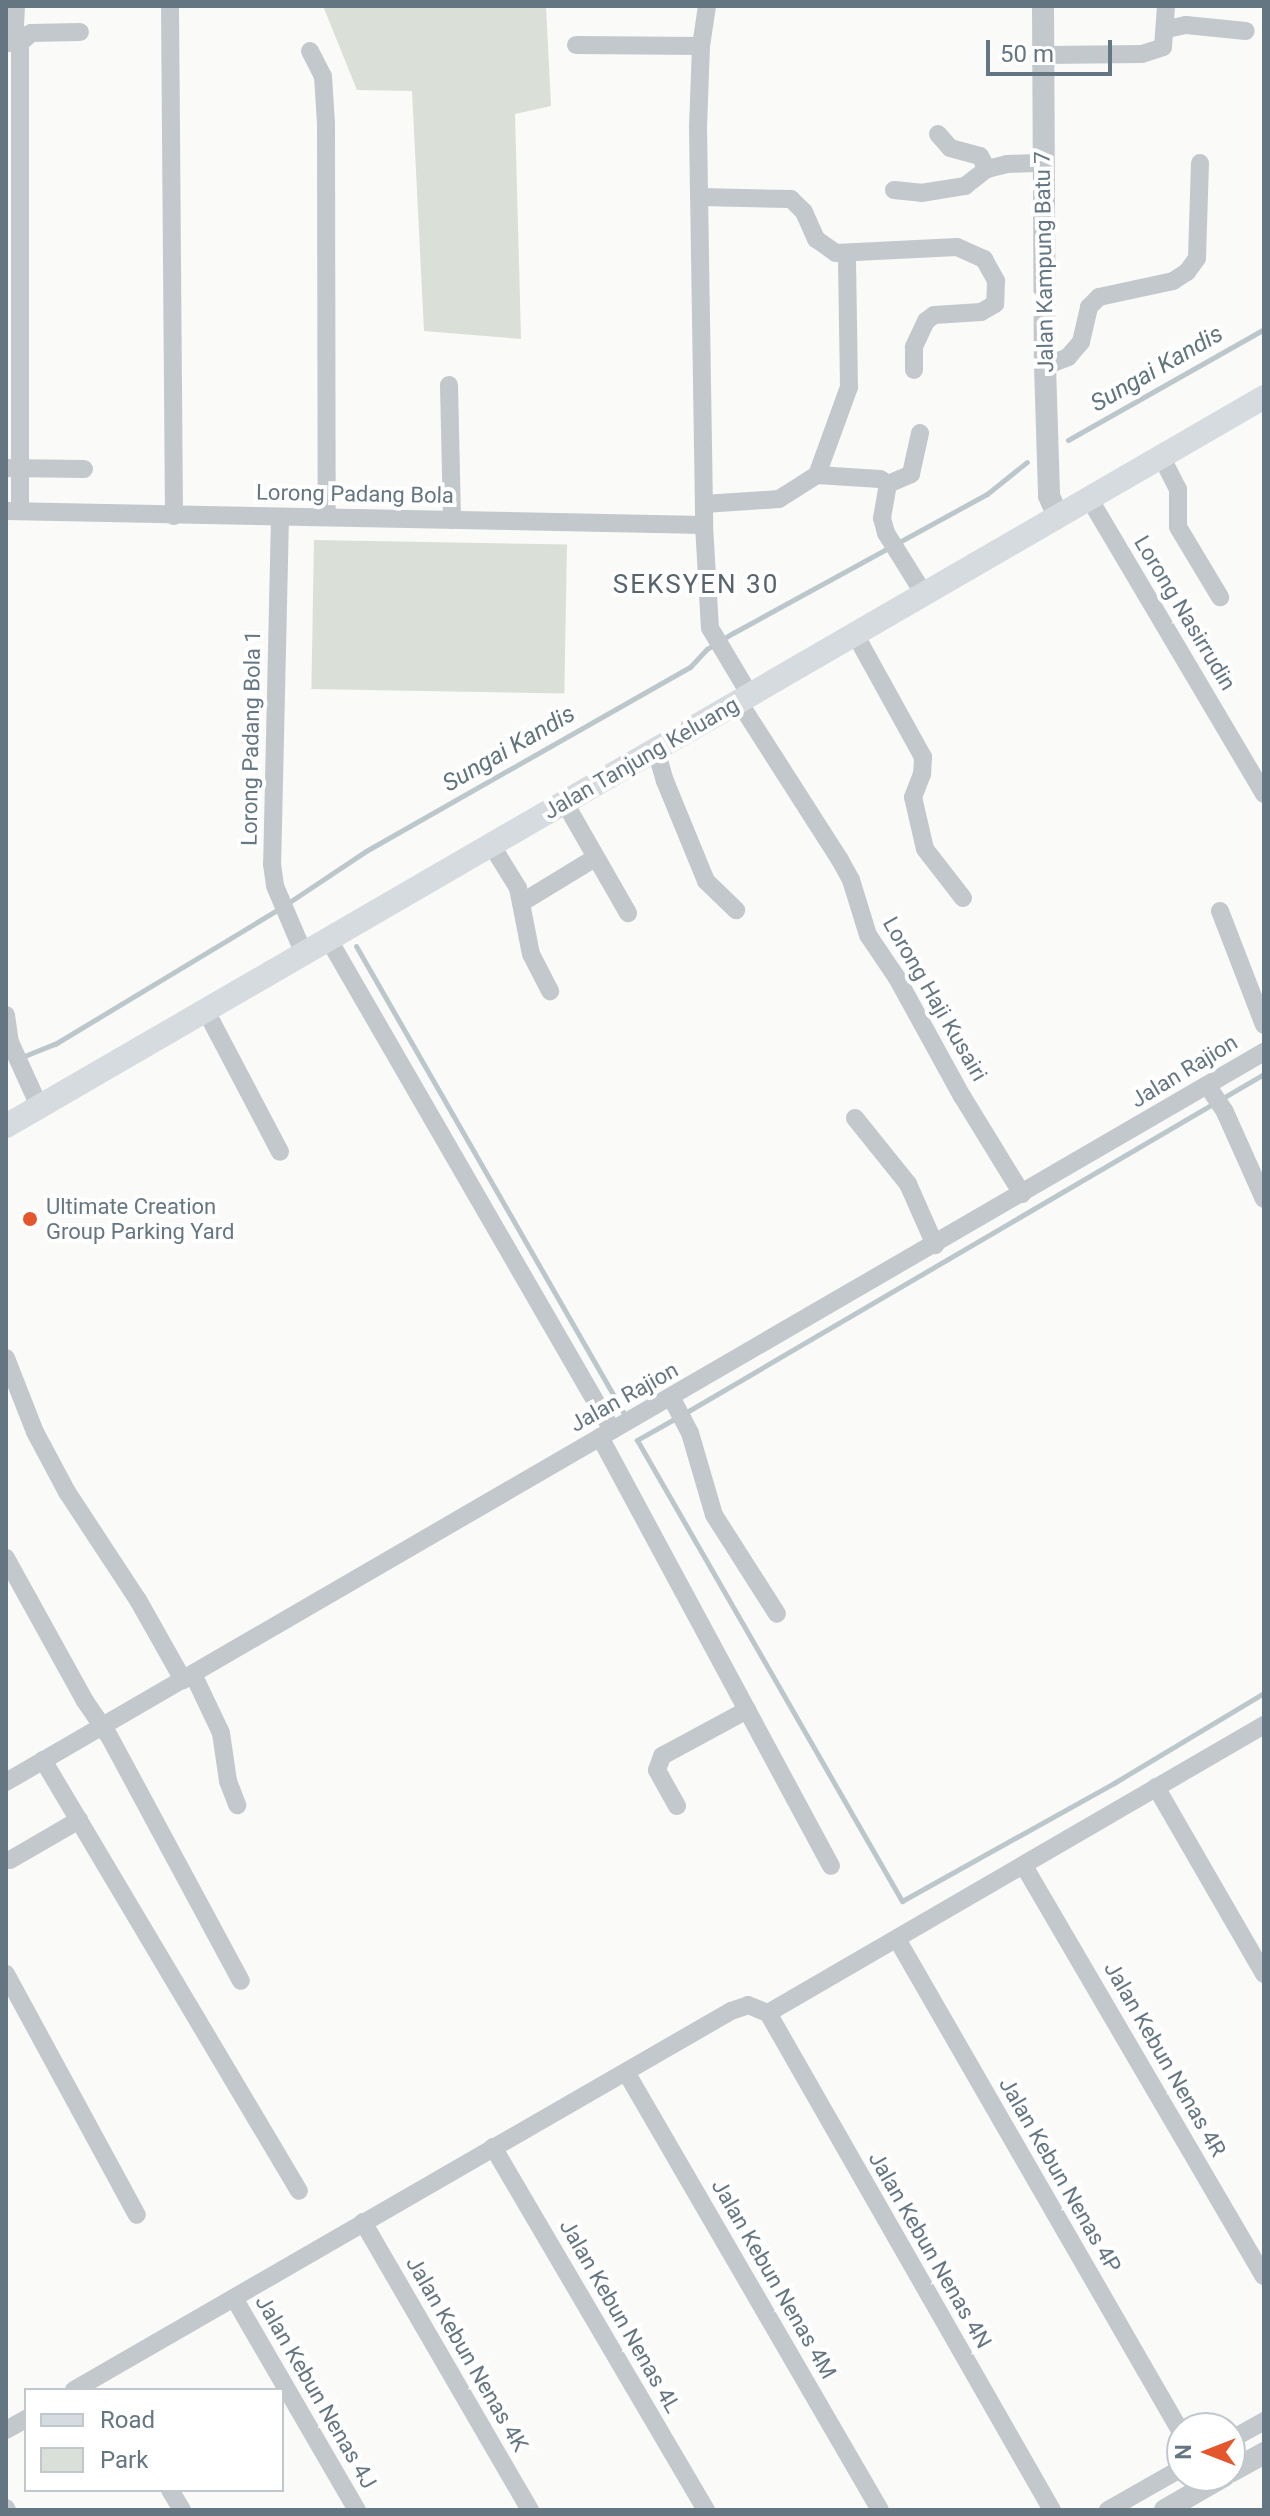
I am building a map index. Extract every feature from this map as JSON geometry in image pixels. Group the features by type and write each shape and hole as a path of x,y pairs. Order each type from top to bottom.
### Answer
{"main road":[{"name":"Jalan Tanjung Keluang","path":"18,1121 1264,397"}],"street":[{"path":"13,511 13,43 16,6"},
{"path":"170,6 174,516"},
{"path":"704,525 701,46 707,6"},
{"name":"Jalan Kampung Batu 7","path":"1043,6 1045,366 1049,496 1058,516"},
{"path":"1043,55 1142,54 1163,47 1167,29 1166,6"},
{"path":"1167,29 1186,25 1246,31"},
{"path":"13,43 31,33 80,32"},
{"path":"576,45 701,46"},
{"path":"310,51 323,76 326,124 327,517"},
{"path":"938,134 950,148 980,156 987,169"},
{"path":"894,190 921,193 965,186 987,169 1007,164 1044,163"},
{"path":"1045,366 1068,357 1081,342 1089,307 1099,297 1173,281 1187,272 1197,258 1200,163"},
{"path":"701,197 791,199 804,212 816,239 836,253 957,247 984,259 996,281 995,304 981,312 934,315 926,321 914,347 914,370"},
{"path":"817,475 849,387 847,253"},
{"path":"449,385 452,520"},
{"path":"888,484 911,474 920,433"},
{"path":"1161,456 1178,489 1178,527 1220,597"},
{"path":"13,468 84,469"},
{"path":"704,504 779,499 817,475 880,479 888,484"},
{"path":"888,484 882,518 886,533 924,594"},
{"name":"Lorong Nasirrudin","path":"1089,498 1264,794"},
{"name":"Lorong Padang Bola","path":"13,511 704,525"},
{"name":"Lorong Padang Bola 1","path":"280,517 272,864 275,886 304,954"},
{"name":"Lorong Haji Kusairi","path":"704,525 710,628 732,665 744,698 840,860 856,893 868,935 897,978 1019,1190"},
{"path":"855,634 923,757 922,774 913,797 925,849 963,898"},
{"path":"656,750 665,781 706,881 736,910"},
{"path":"565,803 628,913"},
{"path":"492,846 518,888 531,954 550,991"},
{"path":"521,903 595,858"},
{"path":"1220,911 1264,1025"},
{"path":"329,940 615,1431 621,1476 831,1866"},
{"path":"206,1011 280,1152"},
{"path":"6,1015 10,1042 22,1076 18,1121"},
{"name":"Jalan Rajion","path":"9,1773 106,1730 188,1677 672,1400 935,1245 1019,1190 1209,1089 1264,1052"},
{"path":"1209,1089 1225,1112 1264,1199"},
{"path":"855,1118 908,1184 935,1245"},
{"path":"6,1358 35,1432 67,1492 221,1733 228,1781 237,1805"},
{"path":"672,1400 690,1433 714,1515 777,1614"},
{"path":"6,1558 106,1730 241,1981"},
{"path":"677,1806 657,1770 662,1756 747,1710"},
{"path":"82,2388 106,2382 234,2298 731,2011 748,2005 768,2013 1264,1725"},
{"path":"43,1760 299,2191"},
{"path":"1156,1787 1264,1974"},
{"path":"10,1860 79,1820"},
{"name":"Jalan Kebun Nenas 4R","path":"1024,1866 1264,2276"},
{"name":"Jalan Kebun Nenas 4P","path":"897,1939 1169,2412"},
{"path":"6,1974 137,2215"},
{"name":"Jalan Kebun Nenas 4N","path":"768,2013 1052,2510"},
{"name":"Jalan Kebun Nenas 4M","path":"626,2072 880,2510"},
{"name":"Jalan Kebun Nenas 4L","path":"493,2147 706,2510"},
{"name":"Jalan Kebun Nenas 4K","path":"363,2222 530,2510"},
{"name":"Jalan Kebun Nenas 4J","path":"234,2298 357,2510"},
{"path":"6,2430 24,2420"},
{"path":"1246,2431 1264,2421"},
{"path":"1246,2463 1264,2453"},
{"path":"1108,2510 1166,2477"},
{"path":"171,2492 182,2510"},
{"path":"1165,2510 1196,2492"}],"green space":[{"path":"323,6 546,6 551,106 515,114 521,339 424,331 412,91 357,90"},
{"path":"314,540 567,544 564,693 311,689"}],"waterway":[{"name":"Sungai Kandis","path":"1068,440 1264,329"},
{"name":"Sungai Kandis","path":"288,903 366,851 690,667 707,649 733,633 987,494 1027,462"},
{"name":"Sungai Kandis","path":"22,1057 55,1044 279,909"},
{"path":"356,946 626,1417"},
{"path":"685,1413 1264,1074"},
{"path":"676,1418 637,1440 902,1901 1114,1783 1264,1693"}],"place":[{"name":"Ultimate Creation Group Parking Yard","path":"30,1219"}],"district":[{"name":"SEKSYEN 30","path":"696,585"}]}
